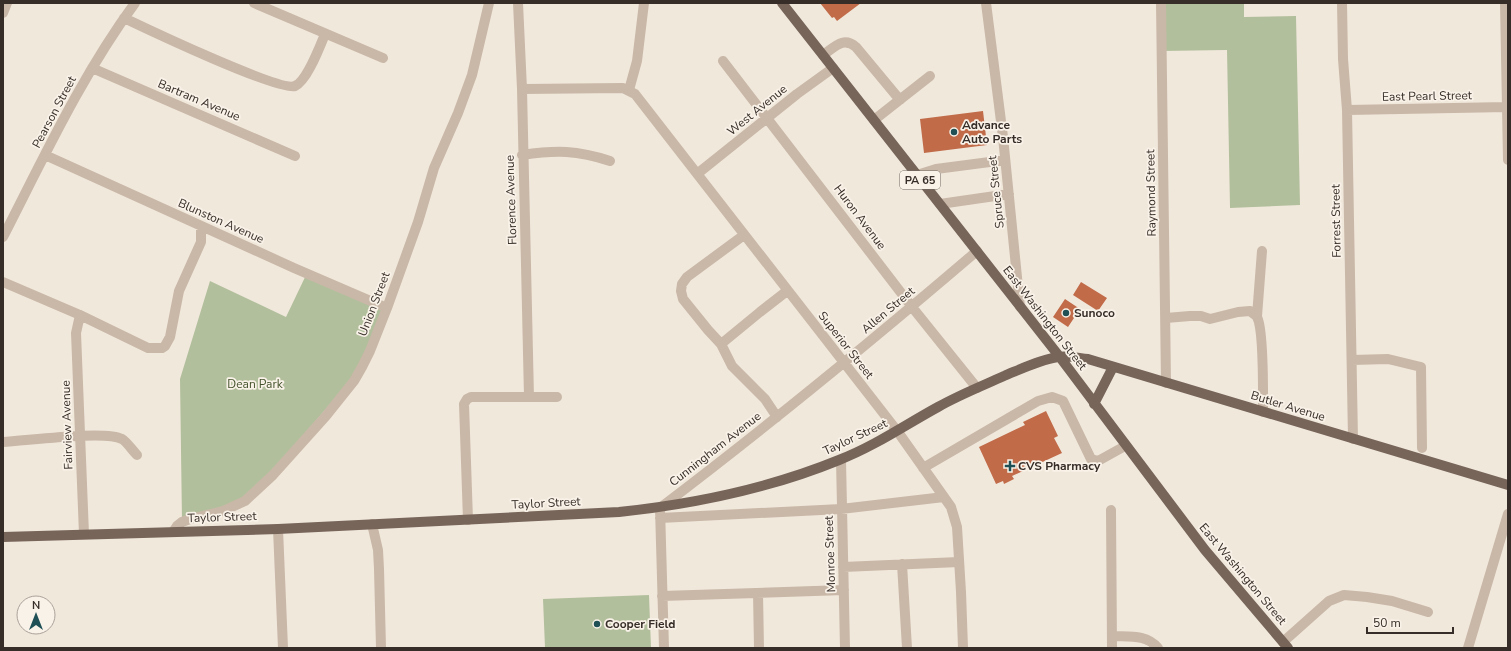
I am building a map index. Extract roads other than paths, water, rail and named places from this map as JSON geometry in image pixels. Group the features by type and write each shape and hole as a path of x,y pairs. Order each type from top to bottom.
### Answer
{"main road":[{"name":"East Washington Street","path":"782,3 1059,356 1125,446 1205,550 1286,645"},
{"name":"Taylor Street","path":"3,537 278,529 619,512 660,513 704,500 766,486 805,474 841,460 898,432 938,407 977,388 1030,365 1059,356"},
{"name":"Butler Avenue","path":"1059,356 1088,359 1508,486"},
{"path":"1094,404 1112,367"}],"street":[{"path":"3,13 7,3"},
{"name":"Pearson Street","path":"3,237 92,68 135,3"},
{"path":"254,3 383,58"},
{"name":"Union Street","path":"173,532 182,522 223,511 245,502 272,475 330,411 354,381 370,351 387,308 418,222 434,168 472,76 489,3"},
{"name":"Florence Avenue","path":"518,3 522,89 522,155 528,397"},
{"path":"522,89 623,88 629,90 637,60 644,3"},
{"name":"Spruce Street","path":"986,3 1009,194 1020,307"},
{"name":"Raymond Street","path":"1161,3 1166,383"},
{"name":"Forrest Street","path":"1342,3 1343,59 1347,110 1354,439"},
{"path":"1505,3 1508,160"},
{"path":"124,18 222,62 289,87 296,86 305,76 325,34"},
{"path":"823,55 843,42 850,42 856,47 900,100"},
{"name":"Huron Avenue","path":"723,61 766,119 832,201 912,307 977,388"},
{"name":"Bartram Avenue","path":"92,68 295,156"},
{"name":"West Avenue","path":"697,174 797,94 834,68"},
{"path":"874,120 930,76"},
{"name":"Superior Street","path":"629,90 635,94 898,432 951,507 955,516 959,562 963,648"},
{"name":"East Pearl Street","path":"1347,110 1507,103"},
{"path":"522,155 547,151 563,151 590,154 610,161"},
{"name":"Blunston Avenue","path":"45,155 387,308"},
{"path":"917,175 936,169 1005,160"},
{"path":"940,204 1009,194"},
{"path":"3,282 80,315 148,348 162,348 166,346 170,337 179,291 201,242 201,226"},
{"name":"Cunningham Avenue","path":"660,513 778,417 765,399 732,366 721,344 684,299 681,291 682,284 686,277 744,235"},
{"name":"Allen Street","path":"778,417 844,364 977,251"},
{"path":"1262,251 1257,316 1260,324 1262,342 1263,412"},
{"path":"721,344 788,291"},
{"path":"1166,318 1201,316 1210,319 1238,312 1250,311 1257,316"},
{"name":"Fairview Avenue","path":"80,315 76,333 84,534"},
{"path":"1352,360 1388,359 1421,367 1422,448"},
{"path":"468,520 464,404 467,399 471,397 557,397"},
{"path":"922,468 1038,401 1052,397 1063,401 1091,459 1098,461 1125,446"},
{"path":"3,442 81,436 112,436 122,439 137,455"},
{"name":"Monroe Street","path":"841,460 841,509 846,648"},
{"name":"Taylor Street","path":"660,513 841,509 944,497"},
{"path":"1111,510 1112,648"},
{"path":"660,513 664,648"},
{"path":"1468,648 1508,514"},
{"path":"372,524 378,550 380,648"},
{"path":"278,529 283,648"},
{"path":"843,567 959,562"},
{"path":"902,564 907,648"},
{"path":"662,596 844,590"},
{"path":"758,593 759,648"},
{"path":"1286,645 1329,601 1344,595 1392,601 1428,612"},
{"path":"1112,636 1140,637 1150,640 1158,648"}],"place":[{"name":"Advance Auto Parts","path":"954,132"},
{"name":"Sunoco","path":"1066,313"},
{"name":"CVS Pharmacy","path":"1010,466"},
{"name":"Cooper Field","path":"597,624"}],"park label":[{"name":"Dean Park","path":"255,384"}]}
